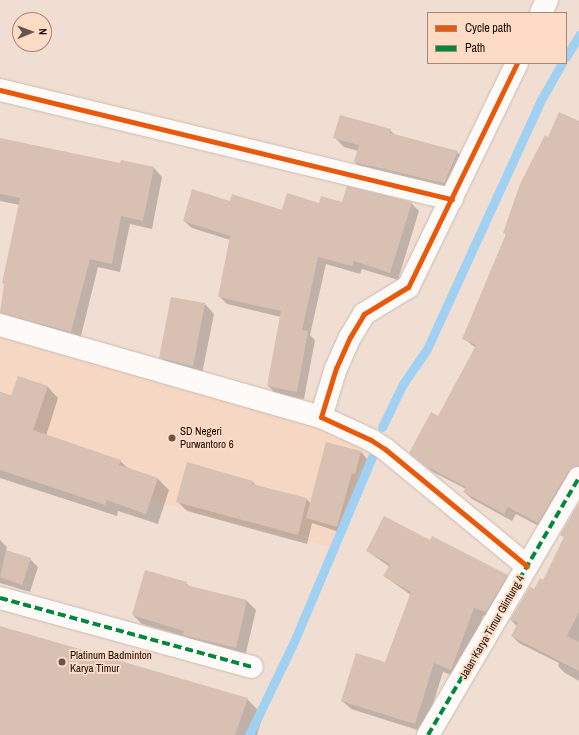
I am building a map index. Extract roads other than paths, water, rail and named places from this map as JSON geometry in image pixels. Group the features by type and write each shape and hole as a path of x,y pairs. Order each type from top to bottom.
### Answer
{"street":[{"path":"541,12 547,0"},
{"path":"321,417 350,337 364,314 408,287 517,64"},
{"path":"0,90 452,199"},
{"path":"0,325 321,417 371,440 385,449 527,566"},
{"name":"Jalan Karya Timur Glintung 4","path":"428,735 579,478"},
{"path":"0,598 252,667"}],"waterway":[{"path":"567,55 579,35"},
{"path":"382,427 403,384 427,349 541,100 561,64"},
{"path":"249,735 293,644 372,457"}],"place":[{"name":"SD Negeri Purwantoro 6","path":"172,438"},
{"name":"Platinum Badminton Karya Timur","path":"62,662"}]}
